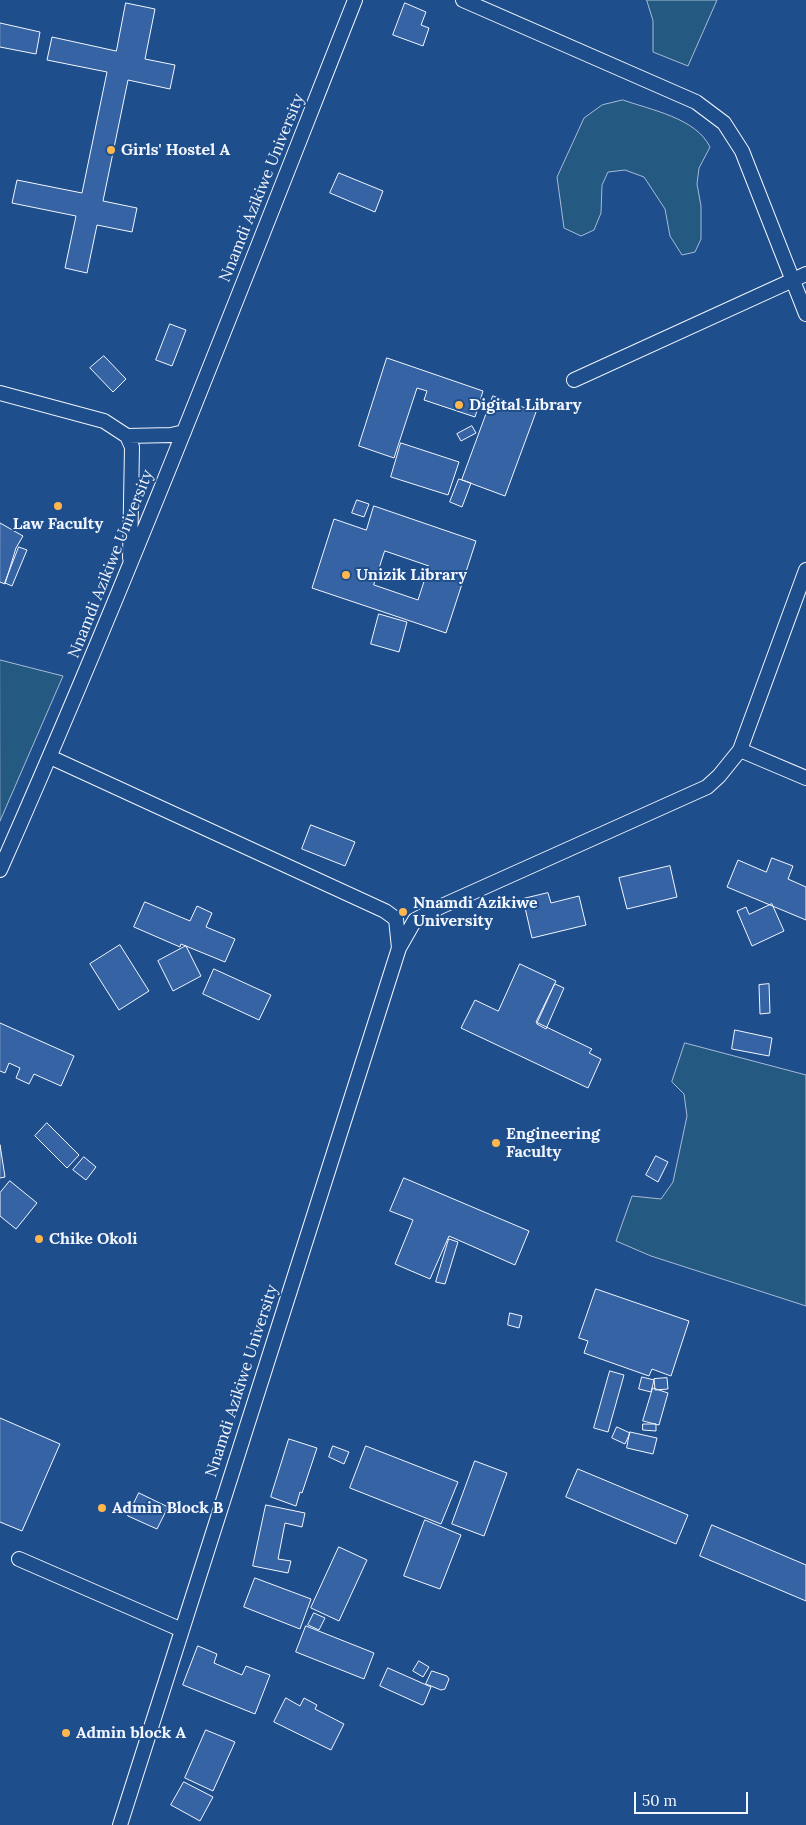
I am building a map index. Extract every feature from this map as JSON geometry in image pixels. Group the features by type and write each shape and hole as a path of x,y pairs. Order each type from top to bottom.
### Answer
{"street":[{"name":"Nnamdi Azikiwe University","path":"0,870 130,569 355,0"},
{"path":"463,0 696,102 724,123 742,151 806,314"},
{"path":"574,380 806,274"},
{"path":"0,393 104,421 127,436 132,447 130,569"},
{"path":"127,436 171,435 184,432"},
{"path":"50,757 372,904 396,919 415,920 442,906 706,787 719,776 740,750 806,570"},
{"path":"740,750 806,778"},
{"name":"Nnamdi Azikiwe University","path":"396,919 398,948"},
{"name":"Nnamdi Azikiwe University","path":"120,1825 398,948 415,920"},
{"path":"19,1560 182,1630"}],"shaded area":[{"path":"647,0 717,0 688,66 653,52 653,21"},
{"path":"623,100 672,116 684,122 703,137 710,147 699,168 697,184 701,206 701,239 695,252 682,255 670,236 665,209 644,177 625,170 608,172 602,185 601,213 594,230 581,236 564,228 557,177 584,118 602,105"},
{"path":"0,660 63,676 0,821"},
{"path":"685,1043 806,1075 806,1306 651,1256 616,1241 632,1196 661,1199 673,1182 687,1116 684,1094 672,1082"}],"building":[{"path":"126,3 155,9 145,59 175,65 170,89 128,80 103,201 137,208 132,232 97,225 87,273 65,268 76,216 12,203 17,180 82,193 107,72 47,60 52,37 116,51"},
{"path":"405,3 426,12 421,25 429,28 423,46 393,35"},
{"path":"0,23 40,32 36,54 0,47"},
{"path":"339,173 383,191 375,212 330,193"},
{"path":"170,324 186,330 172,366 156,360"},
{"path":"104,356 126,379 113,392 90,368"},
{"path":"387,358 483,391 475,417 424,400 427,391 417,388 394,458 359,446"},
{"path":"493,396 536,412 505,496 462,480"},
{"path":"472,426 476,433 461,441 457,434"},
{"path":"401,443 459,462 448,495 391,477"},
{"path":"459,479 471,483 462,507 450,502"},
{"path":"357,500 369,504 364,517 352,513"},
{"name":"Unizik Library","path":"374,506 476,541 446,633 312,588 334,519 366,530","holes":["385,551 429,566 418,600 374,585"]},
{"path":"0,523 23,536 16,548 5,584 0,582"},
{"path":"19,547 27,550 12,586 5,583"},
{"path":"379,614 407,622 399,652 371,644"},
{"path":"311,825 355,842 345,866 302,849"},
{"path":"772,858 793,866 788,879 806,887 806,920 727,887 738,860 766,872"},
{"path":"670,866 677,897 627,909 619,878"},
{"path":"548,893 551,903 579,896 586,925 532,938 523,899"},
{"path":"145,902 190,921 197,906 212,913 206,927 235,939 225,962 181,944 180,947 134,927"},
{"path":"772,904 784,931 752,946 737,911 746,907 749,914"},
{"path":"120,945 149,991 119,1010 90,964"},
{"path":"186,946 201,976 173,991 158,961"},
{"path":"520,964 556,981 536,1022 592,1049 589,1053 601,1059 588,1088 461,1028 475,1000 498,1011"},
{"path":"214,969 271,995 259,1020 203,994"},
{"path":"555,984 564,988 546,1029 537,1024"},
{"path":"769,984 770,1013 760,1014 759,985"},
{"path":"0,1023 74,1056 61,1086 34,1074 29,1084 16,1078 20,1068 9,1063 5,1073 0,1071"},
{"path":"735,1030 772,1038 769,1056 732,1049"},
{"path":"47,1123 79,1155 67,1168 35,1136"},
{"path":"0,1145 5,1177 0,1178"},
{"path":"656,1156 668,1162 658,1182 646,1175"},
{"path":"84,1157 96,1167 86,1180 73,1170"},
{"path":"404,1178 529,1231 515,1265 449,1236 430,1279 395,1264 413,1220 390,1211"},
{"path":"10,1181 37,1203 16,1229 0,1216 0,1193"},
{"path":"449,1239 458,1242 445,1284 436,1282"},
{"path":"596,1289 689,1321 671,1376 652,1369 649,1376 584,1353 588,1341 579,1338"},
{"path":"510,1313 522,1316 519,1328 508,1325"},
{"path":"610,1371 624,1375 608,1432 594,1428"},
{"path":"642,1377 654,1380 651,1392 639,1389"},
{"path":"667,1378 668,1389 655,1390 654,1379"},
{"path":"653,1388 668,1393 659,1425 643,1421"},
{"path":"0,1418 60,1444 22,1531 0,1522"},
{"path":"643,1424 656,1424 656,1431 643,1430"},
{"path":"617,1427 630,1433 625,1444 612,1438"},
{"path":"630,1432 657,1438 653,1454 627,1448"},
{"path":"289,1439 317,1448 296,1506 271,1497"},
{"path":"333,1446 349,1452 344,1464 329,1457"},
{"path":"366,1446 458,1482 441,1524 350,1488"},
{"path":"475,1461 507,1473 484,1536 452,1524"},
{"path":"578,1469 688,1515 676,1544 566,1497"},
{"path":"139,1493 168,1507 157,1529 128,1516"},
{"path":"266,1505 305,1513 302,1527 285,1523 278,1559 291,1561 288,1573 253,1566"},
{"path":"425,1520 461,1535 440,1589 404,1576"},
{"path":"712,1525 806,1565 806,1601 700,1556"},
{"path":"339,1547 367,1560 339,1621 311,1608"},
{"path":"255,1578 311,1599 300,1629 244,1607"},
{"path":"314,1613 325,1618 319,1630 308,1625"},
{"path":"306,1626 374,1653 364,1679 296,1652"},
{"path":"198,1646 217,1654 214,1663 242,1675 246,1666 270,1675 255,1714 183,1685"},
{"path":"419,1661 429,1667 423,1677 413,1671"},
{"path":"388,1668 431,1687 424,1704 422,1705 380,1686"},
{"path":"432,1671 447,1676 449,1679 445,1689 441,1690 426,1684"},
{"path":"286,1698 300,1706 304,1698 317,1705 315,1709 344,1724 331,1750 274,1722"},
{"path":"206,1730 235,1742 213,1791 185,1778"},
{"path":"184,1782 213,1797 200,1821 171,1805"}],"place":[{"name":"Girls' Hostel A","path":"111,150"},
{"name":"Digital Library","path":"459,405"},
{"name":"Law Faculty","path":"58,506"},
{"name":"Unizik Library","path":"346,575"},
{"name":"Nnamdi Azikiwe University","path":"403,912"},
{"name":"Engineering Faculty","path":"496,1143"},
{"name":"Chike Okoli","path":"39,1239"},
{"name":"Admin Block B","path":"102,1508"},
{"name":"Admin block A","path":"66,1733"}]}
